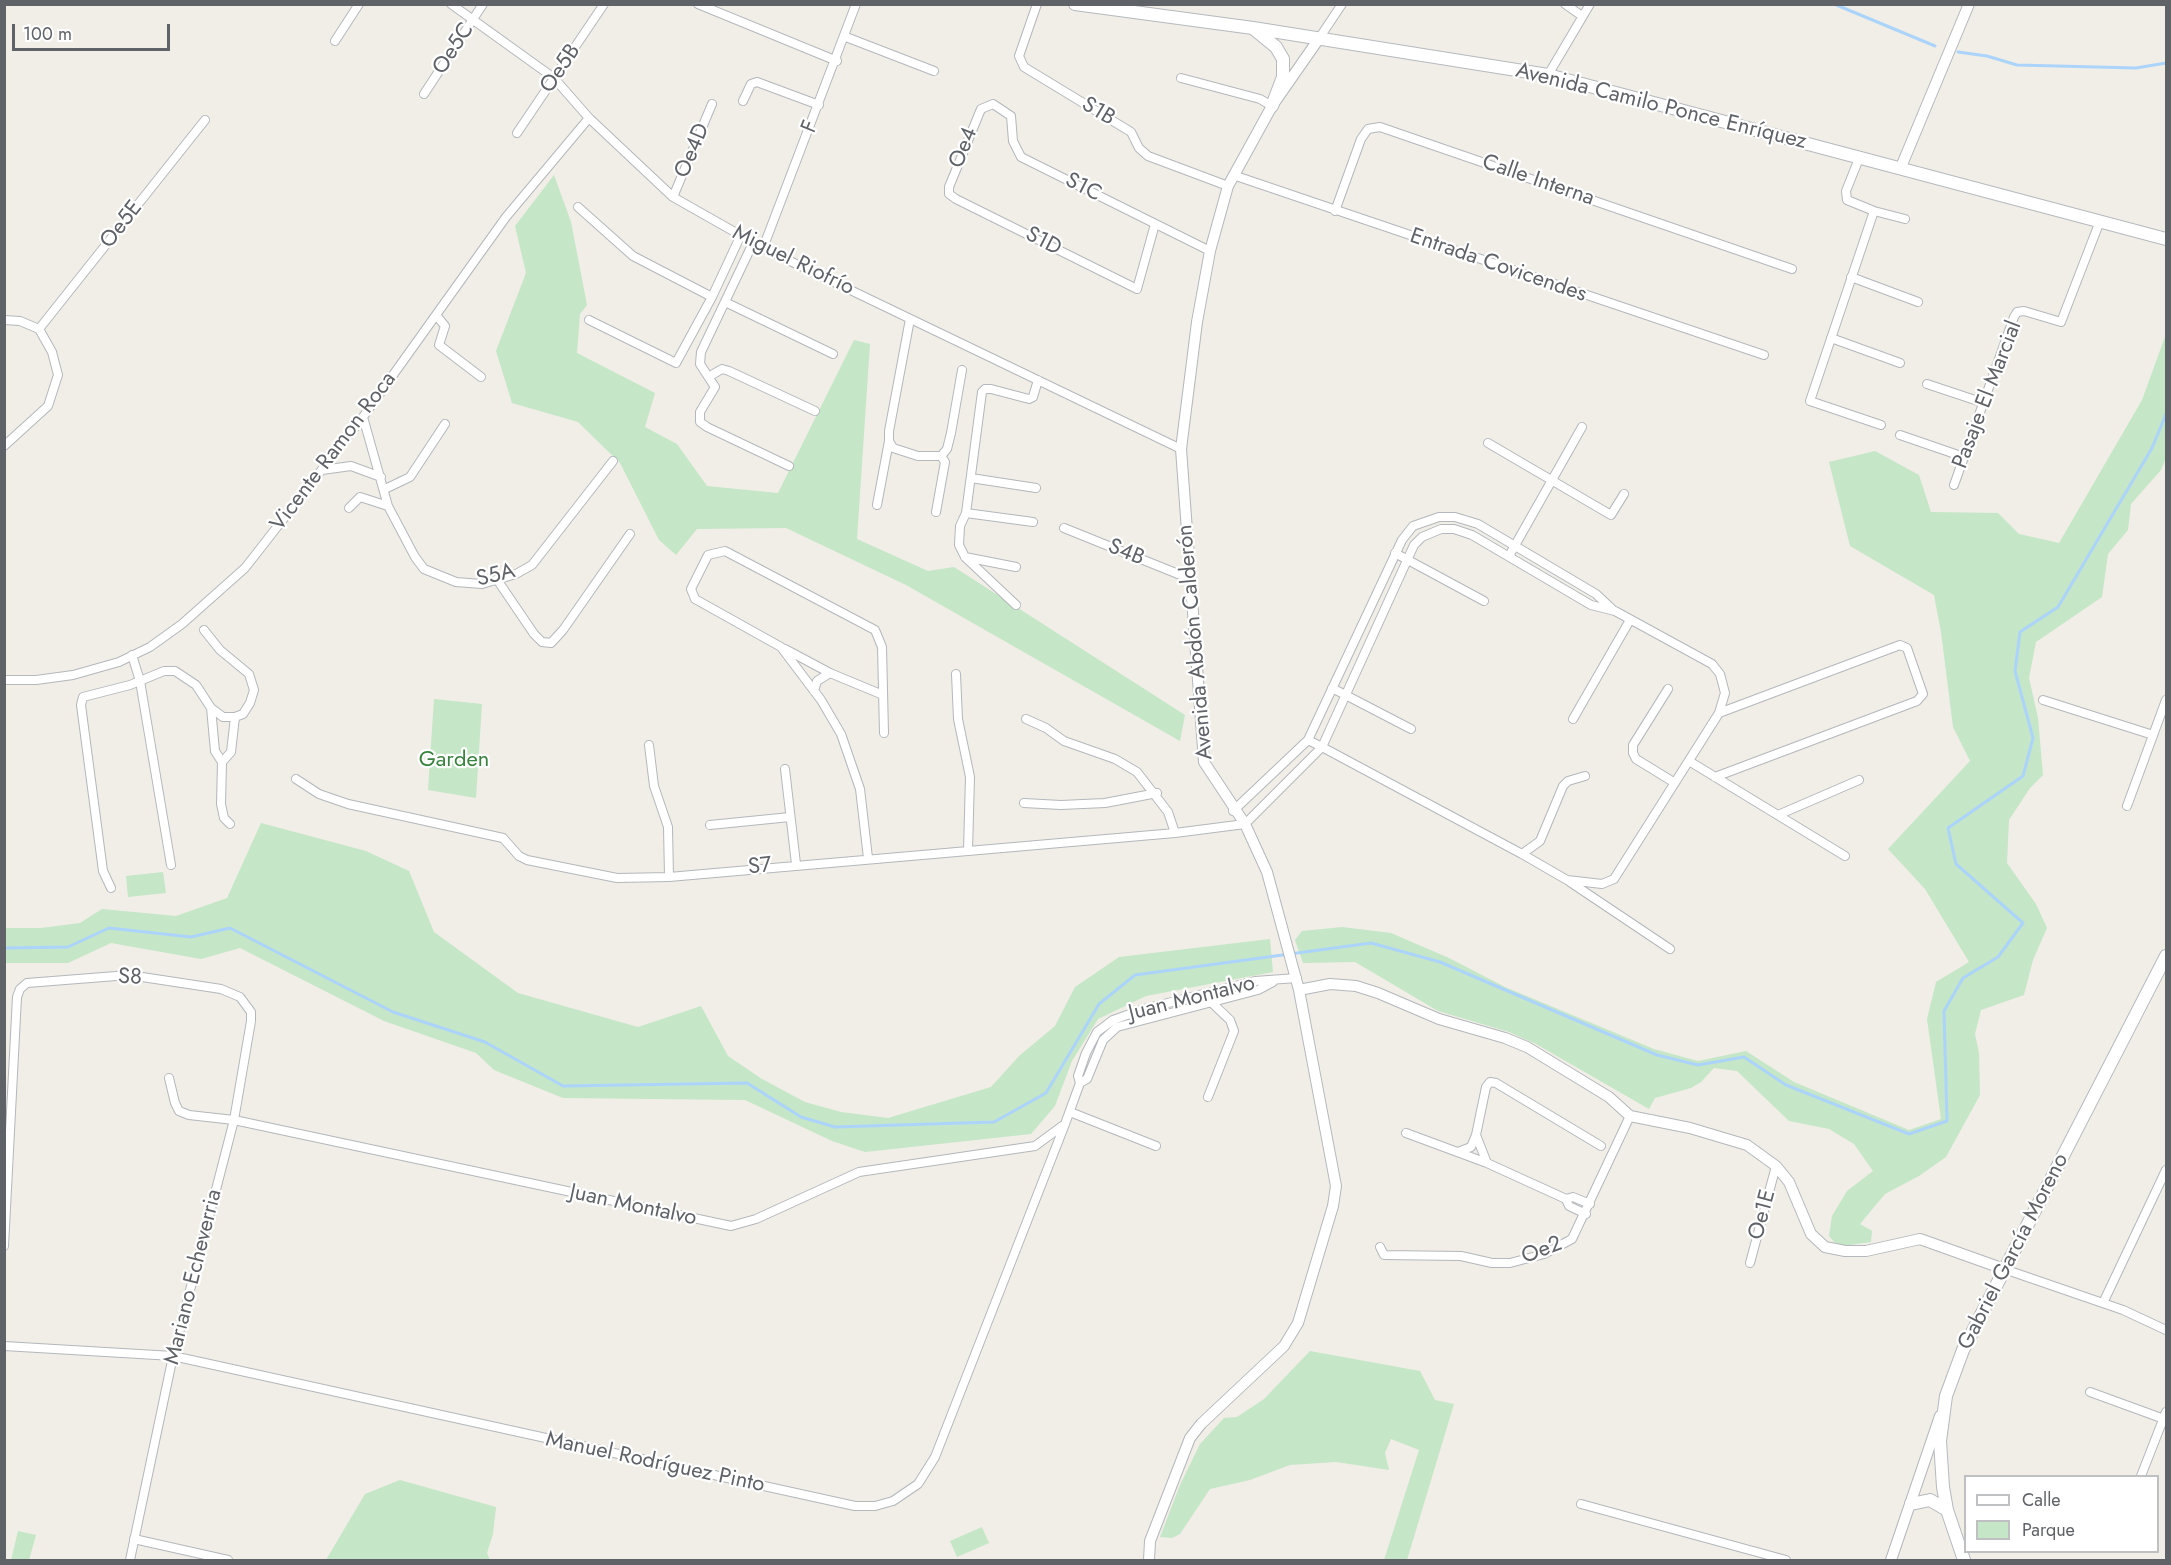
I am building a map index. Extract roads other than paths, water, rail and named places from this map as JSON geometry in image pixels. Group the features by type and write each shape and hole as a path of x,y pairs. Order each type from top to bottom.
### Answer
{"main road":[{"name":"Avenida Camilo Ponce Enríquez","path":"1075,4 1253,28 1548,75 2166,239"},
{"path":"1253,28 1276,47 1284,65 1283,77 1272,106"},
{"name":"Gabriel García Moreno","path":"1946,1396 1963,1350 2166,956"},
{"path":"1946,1396 1941,1464 1947,1510 1964,1560"},
{"path":"1911,1504 1930,1500 1947,1510"}],"street":[{"path":"335,41 359,4"},
{"name":"Miguel Riofrío","path":"451,4 554,78 589,118 673,197 740,237 1180,449"},
{"name":"Oe5C","path":"424,94 483,4"},
{"name":"Oe5B","path":"517,133 604,4"},
{"path":"698,4 837,61"},
{"name":"F","path":"763,248 837,61 856,4"},
{"name":"S1B","path":"1037,4 1018,56 1024,67 1131,132 1139,148 1148,156 1228,186"},
{"name":"Avenida Abdón Calderón","path":"1149,1560 1150,1541 1190,1438 1201,1424 1284,1346 1292,1334 1333,1206 1336,1186 1334,1163 1299,990 1288,941 1267,872 1245,825 1233,811 1204,762 1188,578 1180,449 1197,322 1210,251 1228,186 1272,106 1342,4"},
{"path":"1565,4 1582,16"},
{"path":"1548,75 1590,4"},
{"path":"1901,167 1969,4"},
{"path":"846,37 934,71"},
{"path":"1181,78 1260,99 1272,106"},
{"path":"742,101 751,84 757,82 819,105"},
{"name":"Oe4D","path":"673,197 712,104"},
{"name":"S1C","path":"986,105 993,104 1011,117 1013,141 1021,156 1210,251"},
{"name":"Oe4","path":"949,194 948,187 972,128 981,109 986,105"},
{"name":"Vicente Ramon Roca","path":"4,680 36,680 93,671 150,647 182,624 245,568 363,417 506,217 589,118"},
{"name":"Oe5E","path":"39,329 205,120"},
{"name":"Calle Interna","path":"1335,211 1361,139 1368,129 1380,127 1792,269"},
{"path":"1860,156 1846,191 1847,200 1874,211 1905,219"},
{"name":"Entrada Covicendes","path":"1233,175 1764,355"},
{"name":"S1D","path":"949,194 1137,289 1155,225"},
{"path":"578,207 633,256 712,297"},
{"path":"1874,211 1810,401 1881,425"},
{"name":"Pasaje El Marcial","path":"1954,485 2017,312 2024,311 2061,322 2100,221"},
{"path":"589,320 675,363 712,297 740,237"},
{"path":"753,243 701,352 700,364 716,387 700,412 700,422 789,466"},
{"path":"1851,277 1918,302"},
{"path":"725,302 833,354"},
{"path":"436,315 445,326 439,345 481,377"},
{"path":"877,505 910,319"},
{"path":"4,320 20,321 39,329 56,364 58,375 57,387 48,406 4,446"},
{"path":"1831,338 1900,363"},
{"path":"710,376 722,369 729,371 815,411"},
{"path":"888,441 893,448 906,454 931,458 941,456 947,449 951,433 962,370"},
{"path":"1016,605 965,557 959,545 960,526 966,513 982,392 985,388 1029,399 1034,397 1038,380"},
{"path":"1926,384 1984,403"},
{"name":"S5A","path":"363,417 385,489 388,507 424,569 456,582 482,584 498,580 532,565 613,461"},
{"path":"385,489 410,477 445,424"},
{"path":"1509,556 1582,427"},
{"path":"1900,435 1964,457"},
{"path":"1488,443 1611,515 1624,494"},
{"path":"936,512 945,462 941,456"},
{"path":"321,471 351,466 381,477"},
{"path":"971,478 1036,488"},
{"path":"349,508 360,497 388,507"},
{"path":"966,513 1033,522"},
{"path":"1233,811 1308,740 1395,553 1413,526 1438,517 1455,517 1478,524 1596,594 1615,612"},
{"name":"S4B","path":"1064,528 1188,578"},
{"path":"1245,825 1322,747 1408,559 1422,537 1447,529 1472,536 1591,604 1615,612 1712,664 1720,674 1725,693 1719,713 1614,879 1593,885 1567,880"},
{"path":"498,580 534,634 546,644 551,643 563,630 630,534"},
{"path":"883,695 830,673 695,599 691,590 708,555 725,551 875,630 882,647 884,733"},
{"path":"1395,553 1485,601"},
{"path":"965,557 1016,567"},
{"path":"1539,574 1546,563"},
{"path":"1365,618 1379,623"},
{"path":"1573,719 1630,620"},
{"path":"111,888 104,871 81,705 83,698 140,681 153,674 175,670 196,685 211,708 223,717 243,714 254,690 249,674 220,650 204,630"},
{"path":"1715,777 1917,701 1923,694 1907,648 1900,645 1719,713"},
{"path":"781,647 814,691 841,734 860,789 868,858"},
{"path":"132,655 140,681 171,865"},
{"path":"814,691 817,681 830,673"},
{"path":"956,674 958,719 970,777 968,850"},
{"path":"1332,688 1411,729"},
{"path":"1668,689 1634,745 1633,753 1636,759 1675,783"},
{"path":"2043,700 2152,735"},
{"path":"2127,806 2166,700"},
{"path":"211,708 215,752 222,762 221,804 224,818 230,825"},
{"path":"222,762 231,752 235,717"},
{"path":"1026,719 1046,728 1064,741 1115,759 1137,772 1157,793 1168,812 1175,833"},
{"path":"1308,740 1522,854 1567,880 1670,949"},
{"path":"649,745 654,786 668,827 669,877"},
{"path":"1689,761 1845,856"},
{"path":"784,769 796,864"},
{"path":"1522,854 1540,841 1563,786 1568,781 1585,776"},
{"name":"S7","path":"296,779 320,794 348,804 504,838 519,856 527,860 617,879 669,877 1245,825"},
{"path":"1778,815 1860,780"},
{"path":"1024,803 1061,805 1105,803 1157,793"},
{"path":"710,825 790,817"},
{"name":"Juan Montalvo","path":"1080,1083 1087,1079 1103,1040 1117,1027 1258,990 1295,972"},
{"name":"S8","path":"4,1246 17,997 20,989 27,983 129,975 221,989 240,997"},
{"name":"Juan Montalvo","path":"169,1078 179,1111 234,1120 731,1226 756,1219 859,1172 1035,1146 1065,1124 1080,1083 1078,1076 1090,1043 1097,1032 1113,1020 1144,1009 1255,981 1276,981"},
{"path":"1299,990 1329,984 1356,986 1378,993 1439,1020 1505,1038 1556,1063 1609,1097 1630,1116 1690,1128 1747,1145 1776,1166 1789,1182 1811,1234 1825,1247 1845,1251 1866,1251 1920,1239 2103,1303 2166,1330"},
{"name":"Mariano Echeverria","path":"130,1560 173,1356 234,1120 251,1021 251,1012 240,997"},
{"path":"1208,1097 1234,1031 1230,1020 1210,1001"},
{"path":"1458,1152 1472,1147 1486,1087 1490,1082 1496,1083 1601,1146"},
{"path":"1070,1112 1156,1146"},
{"name":"Oe2","path":"1380,1248 1384,1255 1461,1256 1491,1263 1510,1263 1544,1254 1572,1239 1586,1214 1630,1116"},
{"name":"Manuel Rodríguez Pinto","path":"4,1346 173,1356 855,1506 884,1503 901,1497 918,1484 935,1457 1065,1124"},
{"path":"1406,1133 1487,1163 1566,1198 1573,1197 1590,1204"},
{"path":"1476,1136 1487,1163"},
{"name":"Oe1E","path":"1750,1263 1776,1166"},
{"path":"2103,1303 2166,1170"},
{"path":"1566,1198 1569,1206 1586,1214"},
{"path":"2090,1392 2165,1416 2141,1475"},
{"name":"Gabriel García Moreno","path":"1891,1560 1946,1396"},
{"path":"1581,1504 1786,1560"},
{"path":"134,1539 228,1560"}],"waterway":[{"path":"1834,4 1935,46"},
{"path":"1958,52 1987,56 2017,65 2136,68 2166,63"},
{"path":"4,948 68,947 109,928 191,937 230,928 393,1012 485,1042 563,1086 747,1083 801,1117 835,1127 994,1122 1046,1093 1099,1004 1135,975 1371,943 1440,962 1657,1055 1698,1065 1744,1057 1786,1085 1909,1134 1947,1121 1944,1011 1963,978 1998,957 2023,923 1956,864 1948,828 2023,776 2033,738 2015,671 2020,632 2058,607 2152,448 2166,414"}],"park label":[{"name":"Garden","path":"454,761"}]}
